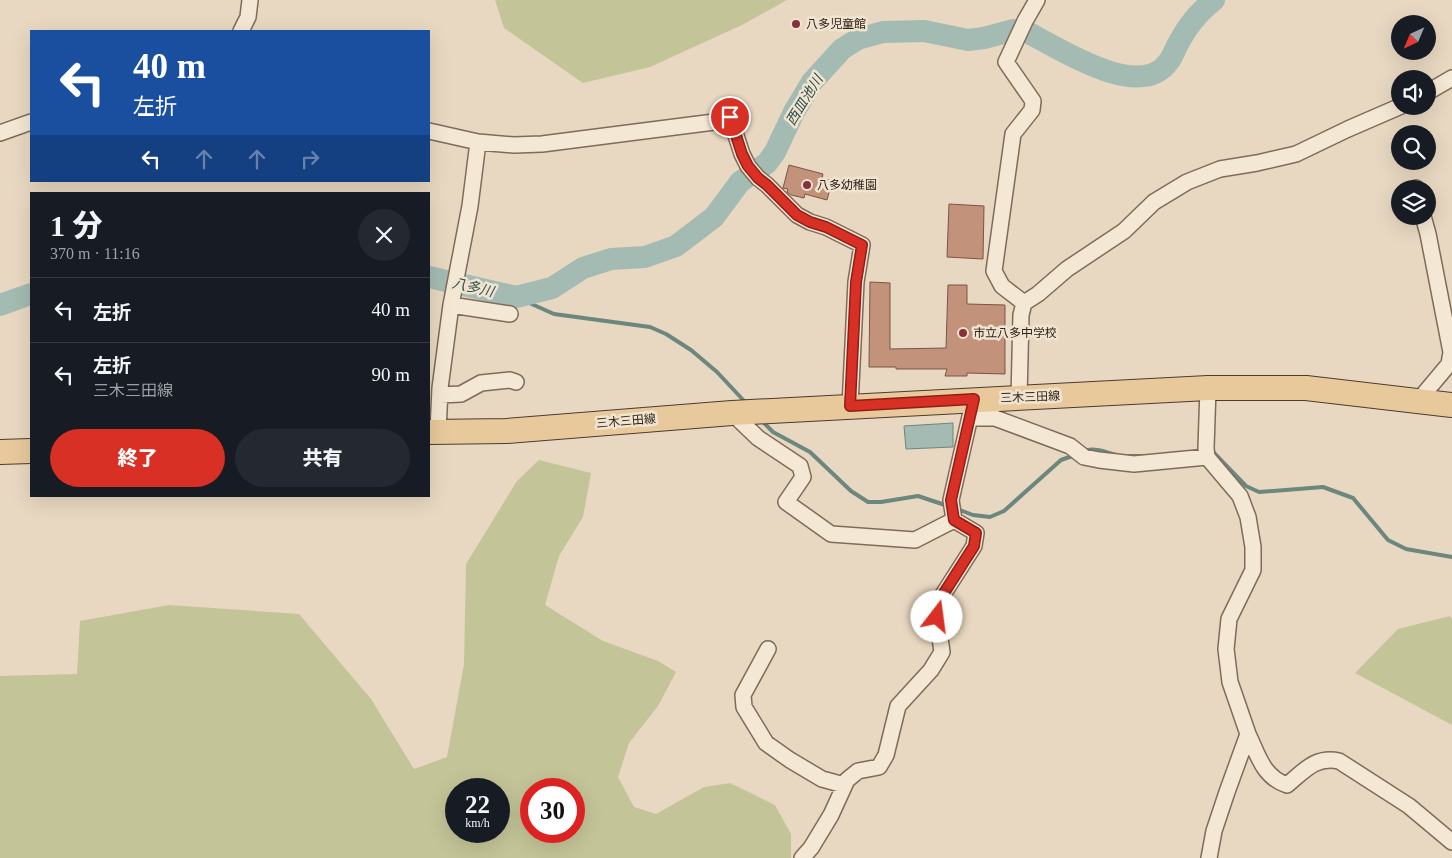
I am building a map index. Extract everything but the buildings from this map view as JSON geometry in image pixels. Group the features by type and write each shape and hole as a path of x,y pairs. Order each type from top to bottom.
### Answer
{"main road":[{"name":"三木三田線","path":"433,432 506,431 744,412 850,406 972,409 1019,398 1208,388 1306,388 1452,404"},
{"path":"0,452 30,451"}],"street":[{"path":"241,30 248,16 250,0"},
{"path":"1024,303 1002,286 994,271 1012,134 1032,110 1033,101 1006,62 1037,0"},
{"path":"1436,87 1452,78"},
{"path":"1019,398 1021,315 1024,303 1038,294 1067,268 1124,231 1154,202 1187,182 1220,169 1296,154 1391,111"},
{"path":"430,131 478,142 514,145 542,144 714,122 730,117 742,154 748,166 758,178 797,215 862,245 856,282 850,406"},
{"path":"0,133 30,122"},
{"path":"433,432 440,395 452,301 470,206 478,142"},
{"path":"1418,401 1449,364 1451,352 1426,225"},
{"path":"452,301 510,314"},
{"path":"440,395 460,394 481,383 510,380 516,382"},
{"path":"1208,388 1207,457 1240,496 1248,517 1253,547 1253,570 1229,619 1226,649 1230,682 1248,734 1262,764 1268,774 1278,782 1287,785 1313,763 1329,759 1339,761 1408,806 1452,842"},
{"path":"954,520 951,500 972,409 1070,446 1084,457 1134,464 1207,457"},
{"path":"744,412 758,438 800,466 803,477 786,502 831,534 915,540 954,520"},
{"path":"802,858 811,848 831,815 847,780 858,771 878,767 886,755 898,706 931,670 942,652 937,604 974,546 976,533 954,520"},
{"path":"768,649 743,695 744,707 766,743 822,779 844,785"},
{"path":"1209,858 1214,830 1248,734"}],"green space":[{"path":"495,0 787,0 742,25 650,67 583,83 504,28"},
{"path":"539,460 591,473 583,517 559,556 545,605 603,641 658,661 676,672 658,706 629,743 618,777 634,807 656,814 704,787 730,783 775,805 791,834 791,858 0,858 0,676 77,674 80,621 169,605 299,614 371,699 414,769 447,757 464,664 466,564 517,481"},
{"path":"1450,616 1452,619 1452,725 1355,673 1398,629"}],"shaded area":[{"path":"953,423 953,447 906,449 904,426"}],"waterway":[{"name":"西皿池川","path":"430,277 516,297 552,288 583,268 611,259 645,257 676,246 714,217 740,182 767,163 775,152 794,112 812,82 842,49 858,39 883,32 924,31 968,40 1014,30 1027,32 1099,68 1120,74 1139,76 1156,72 1169,61 1190,25 1214,0"},
{"name":"八多川","path":"0,305 30,294"},
{"path":"516,297 554,314 650,327 666,334 691,350 717,372 746,403"},
{"path":"761,420 773,432 810,452 851,491 868,502 881,502 918,496 948,506"},
{"path":"1084,451 1096,450 1116,455"},
{"path":"1210,452 1214,453 1246,486 1259,492 1323,487 1353,498 1388,540 1406,549 1452,557"},
{"path":"957,509 973,515 990,517 1004,511 1061,460 1075,455"},
{"path":"1125,456 1143,456"}],"place":[{"name":"八多児童館","path":"796,24"},
{"name":"八多幼稚園","path":"807,185"},
{"name":"市立八多中学校","path":"963,333"}],"route":[{"path":"730,117 742,154 748,166 758,178 797,215 862,245 856,282 850,406 974,399 951,500 954,520 976,533 974,546 937,604 937,617"}]}
